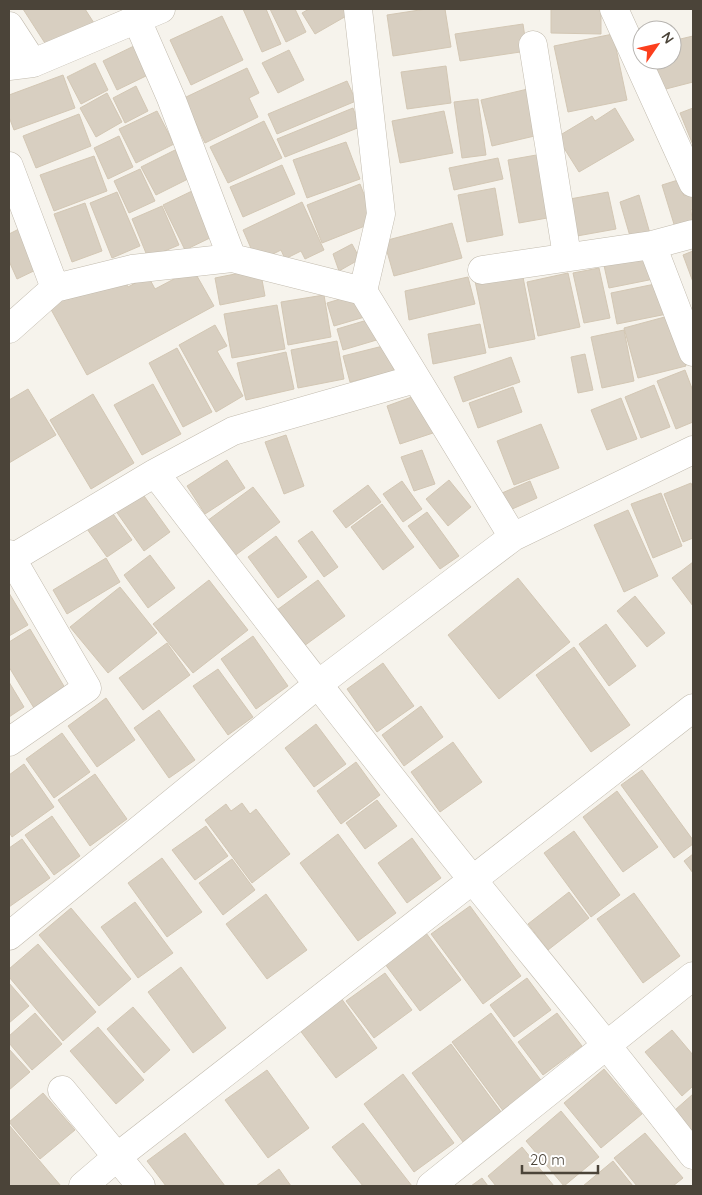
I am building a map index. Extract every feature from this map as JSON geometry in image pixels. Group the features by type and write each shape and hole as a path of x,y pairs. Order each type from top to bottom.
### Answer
{"street":[{"path":"9,26 21,64 161,9"},
{"path":"358,9 381,214 363,290 415,379 513,538"},
{"path":"614,9 691,171"},
{"path":"137,20 171,98 232,258"},
{"path":"533,45 567,256"},
{"path":"9,166 55,288"},
{"path":"482,270 652,245 693,234"},
{"path":"652,245 693,352"},
{"path":"9,329 55,288 132,269 232,258 363,290"},
{"path":"9,742 87,688 10,556 155,473 233,431 415,379"},
{"path":"9,936 317,685 513,538 693,450"},
{"path":"155,473 317,685 473,880 608,1044 693,1155"},
{"path":"83,1186 117,1157 693,708"},
{"path":"431,1186 693,976"},
{"path":"62,1090 141,1186"}],"building":[{"path":"23,9 85,9 94,23 50,51"},
{"path":"243,9 266,9 281,44 262,52"},
{"path":"270,9 295,9 306,32 286,42"},
{"path":"309,9 353,9 355,11 315,34 302,13"},
{"path":"426,9 445,9 451,47 393,56 387,15"},
{"path":"551,9 601,9 601,34 551,33"},
{"path":"222,16 243,60 191,85 170,40"},
{"path":"523,24 527,51 460,61 455,34"},
{"path":"613,34 627,100 568,112 554,46"},
{"path":"693,36 693,82 662,90 657,70 682,70 682,39"},
{"path":"134,46 148,75 117,90 103,61"},
{"path":"289,50 304,80 278,93 262,63"},
{"path":"95,63 108,90 81,104 67,77"},
{"path":"446,66 451,103 407,109 401,72"},
{"path":"247,68 259,93 249,98 258,117 205,143 184,98"},
{"path":"63,75 75,108 14,130 9,117 9,95"},
{"path":"347,81 356,101 277,134 268,114"},
{"path":"136,86 148,111 125,123 113,98"},
{"path":"532,88 543,134 492,146 481,100"},
{"path":"107,93 122,122 96,137 80,108"},
{"path":"478,99 486,155 462,158 454,102"},
{"path":"353,108 360,127 285,157 277,139"},
{"path":"615,108 634,140 579,172 557,137 592,116 595,121"},
{"path":"693,108 693,145 680,113"},
{"path":"157,111 174,144 136,163 119,129"},
{"path":"444,111 453,153 400,163 392,121"},
{"path":"79,114 91,146 36,168 23,136"},
{"path":"264,121 282,158 228,183 210,147"},
{"path":"119,136 133,167 108,179 94,148"},
{"path":"346,142 360,179 307,198 293,160"},
{"path":"175,150 190,178 156,195 141,167"},
{"path":"542,154 553,217 519,223 508,160"},
{"path":"94,156 107,191 54,211 40,175"},
{"path":"498,158 503,179 454,190 449,168"},
{"path":"282,165 295,194 243,217 230,187"},
{"path":"140,169 155,201 129,213 114,181"},
{"path":"678,180 684,196 691,192 693,199 693,209 691,210 693,229 677,234 662,185"},
{"path":"360,184 375,222 322,243 307,205"},
{"path":"495,188 503,235 467,242 458,195"},
{"path":"192,191 214,236 185,250 163,205"},
{"path":"117,192 140,246 112,258 90,203"},
{"path":"608,192 616,229 577,236 570,199"},
{"path":"639,195 651,237 632,243 620,202"},
{"path":"302,202 324,250 305,259 301,251 285,259 281,250 257,262 243,230"},
{"path":"85,203 102,251 72,262 54,214"},
{"path":"162,206 179,245 148,258 132,219"},
{"path":"452,223 462,258 394,276 384,241"},
{"path":"23,227 42,267 17,279 9,261 9,234"},
{"path":"352,244 360,259 339,271 333,254"},
{"path":"693,251 693,282 683,255"},
{"path":"648,252 654,279 609,288 603,261"},
{"path":"599,268 610,318 584,323 573,273"},
{"path":"193,269 214,306 87,375 48,304 124,279 128,287 148,276 155,289"},
{"path":"260,269 265,296 220,305 215,278"},
{"path":"522,272 535,339 489,348 475,281"},
{"path":"568,273 580,327 538,336 527,282"},
{"path":"468,277 475,304 409,320 405,291"},
{"path":"660,283 667,314 617,324 611,293"},
{"path":"360,293 368,316 334,326 327,303"},
{"path":"324,295 331,337 288,345 281,302"},
{"path":"277,305 285,349 232,358 224,314"},
{"path":"672,315 686,366 638,378 624,328"},
{"path":"374,318 380,339 343,350 337,329"},
{"path":"480,324 486,353 433,364 428,334"},
{"path":"215,325 227,346 217,351 243,396 216,412 179,345"},
{"path":"624,330 634,381 602,388 591,337"},
{"path":"337,341 344,379 298,388 291,350"},
{"path":"387,345 394,371 350,382 343,356"},
{"path":"177,348 212,412 183,427 149,363"},
{"path":"286,352 294,389 246,400 237,363"},
{"path":"585,354 593,390 578,393 571,357"},
{"path":"511,357 520,382 463,402 454,377"},
{"path":"685,370 693,391 693,422 676,429 657,381"},
{"path":"153,384 181,434 142,455 114,405"},
{"path":"654,385 670,427 641,438 625,397"},
{"path":"513,387 522,412 478,428 469,403"},
{"path":"28,389 56,435 9,463 9,400"},
{"path":"93,394 134,463 91,489 50,420"},
{"path":"420,394 433,433 400,444 387,406"},
{"path":"621,398 637,439 607,450 591,410"},
{"path":"541,424 559,468 514,485 497,441"},
{"path":"286,435 304,486 284,494 265,442"},
{"path":"422,450 435,484 414,491 401,457"},
{"path":"227,460 245,488 205,514 187,486"},
{"path":"449,480 471,507 448,526 426,499"},
{"path":"402,481 422,509 403,522 383,494"},
{"path":"530,481 537,498 510,510 502,493"},
{"path":"691,483 693,489 693,538 683,542 664,494"},
{"path":"368,485 381,502 346,528 333,511"},
{"path":"253,487 280,522 233,557 207,521"},
{"path":"139,489 170,532 144,551 113,507"},
{"path":"661,493 682,546 653,558 631,504"},
{"path":"382,504 414,547 383,570 351,527"},
{"path":"628,510 658,576 624,592 594,525"},
{"path":"111,511 132,540 107,557 87,529"},
{"path":"427,512 459,556 440,569 408,526"},
{"path":"312,531 338,567 324,577 298,541"},
{"path":"276,536 307,577 278,598 248,557"},
{"path":"150,555 175,588 148,608 124,575"},
{"path":"106,558 120,582 67,614 53,590"},
{"path":"693,562 693,606 672,578"},
{"path":"518,578 570,642 499,699 448,635"},
{"path":"209,580 248,630 193,673 153,624"},
{"path":"318,580 345,616 304,646 277,610"},
{"path":"120,587 157,633 108,673 70,627"},
{"path":"9,593 28,625 9,636"},
{"path":"635,596 665,633 647,647 617,611"},
{"path":"606,624 636,666 609,686 579,644"},
{"path":"30,629 68,693 37,713 9,667 9,642"},
{"path":"253,636 288,686 256,709 221,659"},
{"path":"167,643 190,675 143,710 119,678"},
{"path":"574,647 630,725 591,752 536,675"},
{"path":"383,663 414,706 377,732 347,689"},
{"path":"218,669 253,717 228,735 193,686"},
{"path":"9,682 24,707 9,717"},
{"path":"106,698 135,740 97,767 68,726"},
{"path":"421,706 443,737 404,766 382,735"},
{"path":"159,710 195,760 169,778 134,728"},
{"path":"316,724 346,764 314,787 285,748"},
{"path":"62,733 90,772 54,798 26,759"},
{"path":"453,742 482,782 440,812 411,772"},
{"path":"356,762 380,795 341,824 317,791"},
{"path":"24,764 54,807 12,837 9,832 9,775"},
{"path":"642,770 693,840 693,844 674,858 621,785"},
{"path":"95,774 127,819 90,846 58,800"},
{"path":"617,791 658,847 623,872 583,817"},
{"path":"377,800 397,826 365,849 346,823"},
{"path":"242,803 250,814 256,809 290,854 252,883 205,820 226,804 231,811"},
{"path":"52,816 80,856 54,875 25,835"},
{"path":"206,826 228,856 195,880 172,850"},
{"path":"574,831 620,895 591,917 544,853"},
{"path":"338,834 396,913 358,941 300,863"},
{"path":"412,838 441,878 407,903 378,863"},
{"path":"22,839 50,878 9,907 9,848"},
{"path":"693,854 693,873 684,861"},
{"path":"162,858 202,912 167,937 128,883"},
{"path":"232,859 255,890 223,915 199,883"},
{"path":"569,892 589,918 548,950 528,924"},
{"path":"634,893 680,956 643,983 597,919"},
{"path":"266,894 307,950 267,979 226,924"},
{"path":"135,902 173,953 138,978 101,927"},
{"path":"470,906 521,976 483,1004 431,934"},
{"path":"71,908 131,979 99,1006 39,935"},
{"path":"426,933 461,980 420,1011 385,964"},
{"path":"38,944 96,1012 63,1041 9,977 9,969"},
{"path":"181,967 226,1028 193,1053 148,992"},
{"path":"385,973 412,1010 374,1038 346,1001"},
{"path":"527,978 551,1010 514,1037 490,1005"},
{"path":"9,983 29,1006 9,1023"},
{"path":"341,998 377,1048 336,1078 299,1029"},
{"path":"133,1007 170,1050 144,1073 107,1029"},
{"path":"35,1013 62,1044 32,1070 9,1043 9,1036"},
{"path":"491,1013 543,1083 504,1112 452,1042"},
{"path":"557,1013 582,1046 543,1075 518,1042"},
{"path":"98,1027 144,1080 116,1104 70,1051"},
{"path":"672,1030 693,1055 693,1086 682,1096 645,1052"},
{"path":"451,1044 502,1113 463,1142 412,1073"},
{"path":"9,1049 30,1072 9,1090"},
{"path":"604,1069 642,1114 601,1148 564,1103"},
{"path":"267,1070 309,1128 268,1158 225,1100"},
{"path":"403,1074 454,1143 414,1172 364,1104"},
{"path":"43,1093 75,1130 40,1159 9,1122"},
{"path":"693,1094 693,1132 675,1110"},
{"path":"561,1111 599,1157 564,1186 526,1141"},
{"path":"363,1123 412,1186 363,1186 332,1147"},
{"path":"9,1125 61,1186 9,1186"},
{"path":"185,1133 225,1186 166,1186 147,1161"},
{"path":"645,1133 683,1178 673,1186 637,1186 614,1158"},
{"path":"522,1147 554,1186 496,1186 488,1176"},
{"path":"613,1161 633,1186 583,1186"},
{"path":"279,1169 291,1186 256,1186"},
{"path":"482,1178 488,1186 471,1186"}]}
